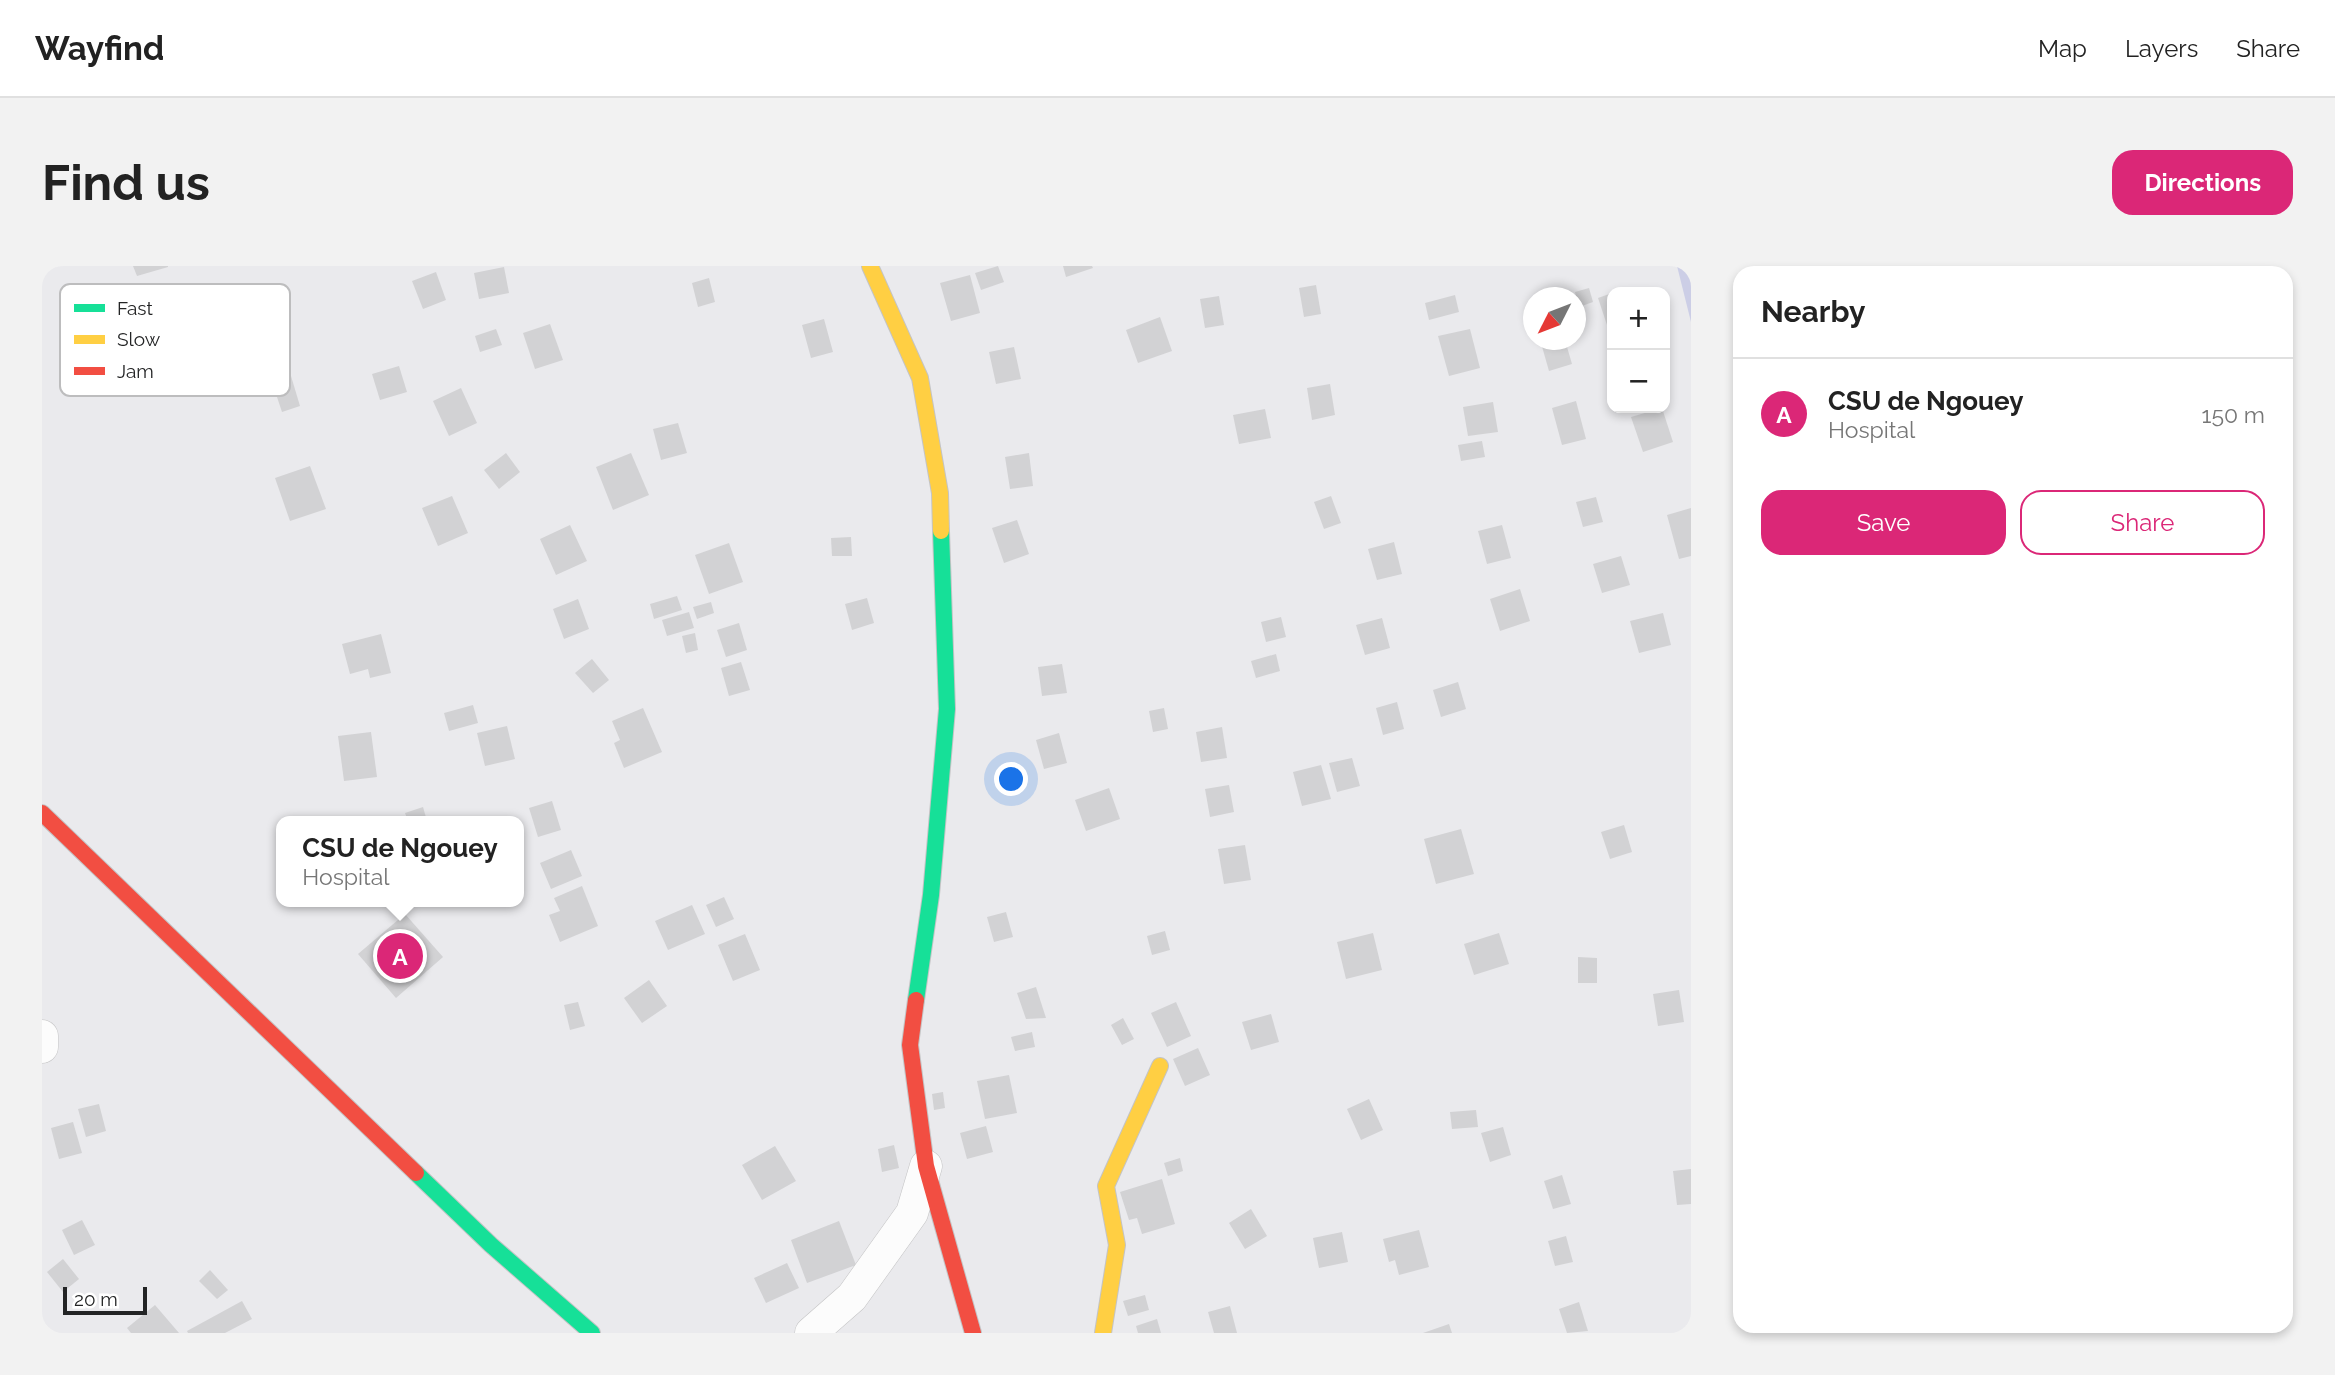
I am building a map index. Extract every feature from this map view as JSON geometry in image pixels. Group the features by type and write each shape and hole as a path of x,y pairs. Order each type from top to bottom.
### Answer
{"street":[{"path":"870,266 920,378 940,493 947,709 930,895 910,1045 926,1166 973,1333"},
{"path":"42,813 491,1245 592,1333"},
{"path":"42,1036 42,1047"},
{"path":"1103,1333 1118,1245 1106,1186 1160,1066"},
{"path":"811,1333 852,1297 912,1213 926,1166"}],"shaded area":[{"path":"1677,266 1691,266 1691,322"}],"building":[{"path":"133,266 168,266 168,267 137,276"},
{"path":"998,266 1004,282 981,290 975,273"},
{"path":"1063,266 1092,266 1093,268 1066,277"},
{"path":"504,267 509,293 479,299 474,273"},
{"path":"436,272 446,300 423,309 412,281"},
{"path":"970,275 980,313 951,321 940,283"},
{"path":"709,278 715,302 698,307 692,283"},
{"path":"1316,285 1321,314 1304,317 1299,288"},
{"path":"1589,288 1593,302 1586,304 1586,289"},
{"path":"1455,295 1459,312 1429,320 1425,303"},
{"path":"1607,295 1607,325 1598,298"},
{"path":"1219,296 1224,325 1205,328 1200,299"},
{"path":"1160,317 1172,351 1138,363 1126,330"},
{"path":"824,319 833,352 811,358 802,325"},
{"path":"550,324 563,360 535,369 523,333"},
{"path":"496,329 502,345 480,352 475,336"},
{"path":"1470,329 1480,368 1449,376 1438,336"},
{"path":"1014,347 1021,379 996,384 989,352"},
{"path":"1543,350 1568,350 1572,364 1549,371"},
{"path":"399,366 407,392 380,400 372,374"},
{"path":"290,376 300,406 282,412 277,396 290,396"},
{"path":"1330,384 1335,415 1312,420 1307,388"},
{"path":"461,388 477,423 449,436 433,401"},
{"path":"1576,401 1586,439 1562,445 1552,408"},
{"path":"1493,402 1498,432 1468,436 1463,407"},
{"path":"1265,409 1271,438 1239,444 1233,415"},
{"path":"1645,413 1664,413 1673,442 1643,452 1631,417"},
{"path":"678,423 687,453 661,460 653,429"},
{"path":"1482,441 1485,457 1461,461 1458,445"},
{"path":"506,453 520,472 499,489 484,470"},
{"path":"631,453 649,495 613,510 596,467"},
{"path":"1029,453 1033,486 1010,489 1005,457"},
{"path":"310,466 326,509 290,521 275,478"},
{"path":"452,496 468,533 438,546 422,508"},
{"path":"1331,496 1341,523 1324,529 1314,502"},
{"path":"1596,497 1603,522 1583,527 1576,502"},
{"path":"1691,508 1691,556 1679,559 1667,515"},
{"path":"1017,520 1029,554 1004,563 992,528"},
{"path":"570,525 587,561 556,575 540,539"},
{"path":"1502,525 1511,558 1487,564 1478,531"},
{"path":"851,537 852,556 832,556 831,538"},
{"path":"1394,542 1402,574 1377,580 1368,549"},
{"path":"729,543 743,582 709,594 695,555"},
{"path":"1621,556 1630,585 1602,593 1593,564"},
{"path":"1520,589 1530,621 1500,631 1490,599"},
{"path":"677,596 682,610 654,619 650,604"},
{"path":"867,598 874,623 852,630 845,604"},
{"path":"578,599 589,629 564,639 553,609"},
{"path":"711,602 714,613 697,619 693,607"},
{"path":"689,612 694,628 667,636 662,620"},
{"path":"1663,613 1671,645 1639,653 1630,621"},
{"path":"1281,617 1286,637 1266,642 1261,622"},
{"path":"1382,618 1390,648 1365,655 1356,625"},
{"path":"739,623 747,650 726,657 717,630"},
{"path":"695,633 698,650 686,653 682,636"},
{"path":"381,634 391,673 370,678 368,669 350,674 342,644"},
{"path":"1276,654 1280,671 1256,678 1251,661"},
{"path":"592,659 609,680 593,693 575,673"},
{"path":"741,662 750,690 729,696 721,668"},
{"path":"1062,664 1067,693 1042,696 1038,667"},
{"path":"1458,682 1466,709 1441,717 1433,690"},
{"path":"1397,702 1404,729 1383,735 1376,708"},
{"path":"473,705 478,723 449,731 444,713"},
{"path":"643,708 662,752 624,768 614,743 620,740 612,721"},
{"path":"1164,708 1168,729 1153,732 1149,711"},
{"path":"507,726 515,759 485,766 477,733"},
{"path":"1222,727 1227,758 1201,762 1196,732"},
{"path":"371,732 377,777 344,781 338,736"},
{"path":"1059,733 1067,763 1044,769 1036,740"},
{"path":"1352,758 1360,786 1337,792 1329,763"},
{"path":"1321,765 1331,799 1302,806 1293,772"},
{"path":"1229,785 1234,812 1210,817 1205,789"},
{"path":"1109,788 1120,819 1086,831 1075,800"},
{"path":"552,801 561,830 538,837 529,808"},
{"path":"423,807 426,816 406,816 405,813"},
{"path":"1624,825 1632,852 1610,859 1601,832"},
{"path":"1461,829 1474,874 1436,884 1424,839"},
{"path":"1245,845 1251,880 1224,884 1218,849"},
{"path":"571,850 582,876 551,889 540,863"},
{"path":"582,886 598,926 560,942 549,915 560,911 554,898"},
{"path":"724,897 734,919 716,927 706,905"},
{"path":"692,905 705,934 668,950 655,921"},
{"path":"1006,912 1013,937 994,942 987,917"},
{"path":"405,914 443,957 396,998 358,954"},
{"path":"1165,931 1170,950 1152,955 1147,936"},
{"path":"1373,933 1382,970 1346,979 1337,942"},
{"path":"1499,933 1509,964 1474,975 1464,944"},
{"path":"745,934 760,970 733,981 718,945"},
{"path":"1578,957 1597,958 1597,983 1578,983"},
{"path":"649,980 667,1006 642,1023 624,998"},
{"path":"1036,987 1046,1018 1026,1019 1017,993"},
{"path":"1679,990 1684,1022 1658,1026 1653,994"},
{"path":"578,1002 585,1026 570,1030 564,1005"},
{"path":"1176,1002 1191,1036 1167,1047 1151,1013"},
{"path":"1271,1014 1279,1042 1251,1050 1242,1022"},
{"path":"1123,1018 1134,1039 1122,1045 1111,1025"},
{"path":"1032,1032 1035,1047 1015,1051 1011,1037"},
{"path":"1198,1048 1210,1075 1185,1086 1173,1059"},
{"path":"1009,1075 1017,1113 985,1119 977,1081"},
{"path":"943,1092 945,1108 934,1110 932,1094"},
{"path":"1369,1099 1383,1130 1361,1140 1347,1109"},
{"path":"99,1104 106,1131 86,1137 78,1109"},
{"path":"1476,1110 1478,1127 1452,1129 1450,1112"},
{"path":"73,1122 82,1153 59,1159 51,1128"},
{"path":"986,1126 993,1152 967,1159 960,1133"},
{"path":"1503,1127 1511,1155 1490,1162 1481,1133"},
{"path":"894,1145 899,1168 882,1172 878,1149"},
{"path":"775,1146 796,1181 762,1200 742,1165"},
{"path":"1180,1158 1183,1171 1168,1176 1164,1163"},
{"path":"1691,1169 1691,1204 1677,1205 1673,1171"},
{"path":"1562,1175 1571,1204 1553,1209 1544,1181"},
{"path":"1162,1179 1175,1224 1142,1234 1137,1218 1129,1220 1120,1192"},
{"path":"1251,1209 1267,1236 1245,1249 1229,1223"},
{"path":"82,1220 95,1245 74,1255 62,1230"},
{"path":"839,1221 856,1265 807,1283 791,1240"},
{"path":"1419,1230 1429,1267 1399,1275 1395,1260 1389,1262 1383,1239"},
{"path":"1342,1232 1348,1262 1319,1268 1313,1238"},
{"path":"1566,1236 1573,1262 1555,1266 1548,1241"},
{"path":"63,1259 79,1279 63,1292 47,1272"},
{"path":"787,1263 799,1288 766,1303 754,1278"},
{"path":"210,1270 228,1290 217,1299 199,1281"},
{"path":"1145,1295 1149,1310 1128,1316 1123,1301"},
{"path":"242,1301 252,1319 225,1333 188,1333 187,1331"},
{"path":"1579,1302 1588,1331 1567,1333 1559,1309"},
{"path":"155,1305 179,1333 131,1333 127,1328"},
{"path":"1230,1306 1237,1333 1214,1333 1208,1312"},
{"path":"1157,1319 1161,1333 1138,1333 1136,1326"},
{"path":"1449,1324 1452,1333 1423,1333"}],"traffic: fast":[{"path":"916,1000 931,895 947,709 941,531"},
{"path":"416,1173 491,1245 592,1333"}],"traffic: slow":[{"path":"870,266 920,378 940,493 941,531"},
{"path":"1103,1333 1117,1245 1106,1186 1160,1066"}],"traffic: jam":[{"path":"42,813 416,1173"},
{"path":"916,1000 910,1045 926,1166 973,1333"}],"place":[{"name":"CSU de Ngouey","path":"400,956"}]}
